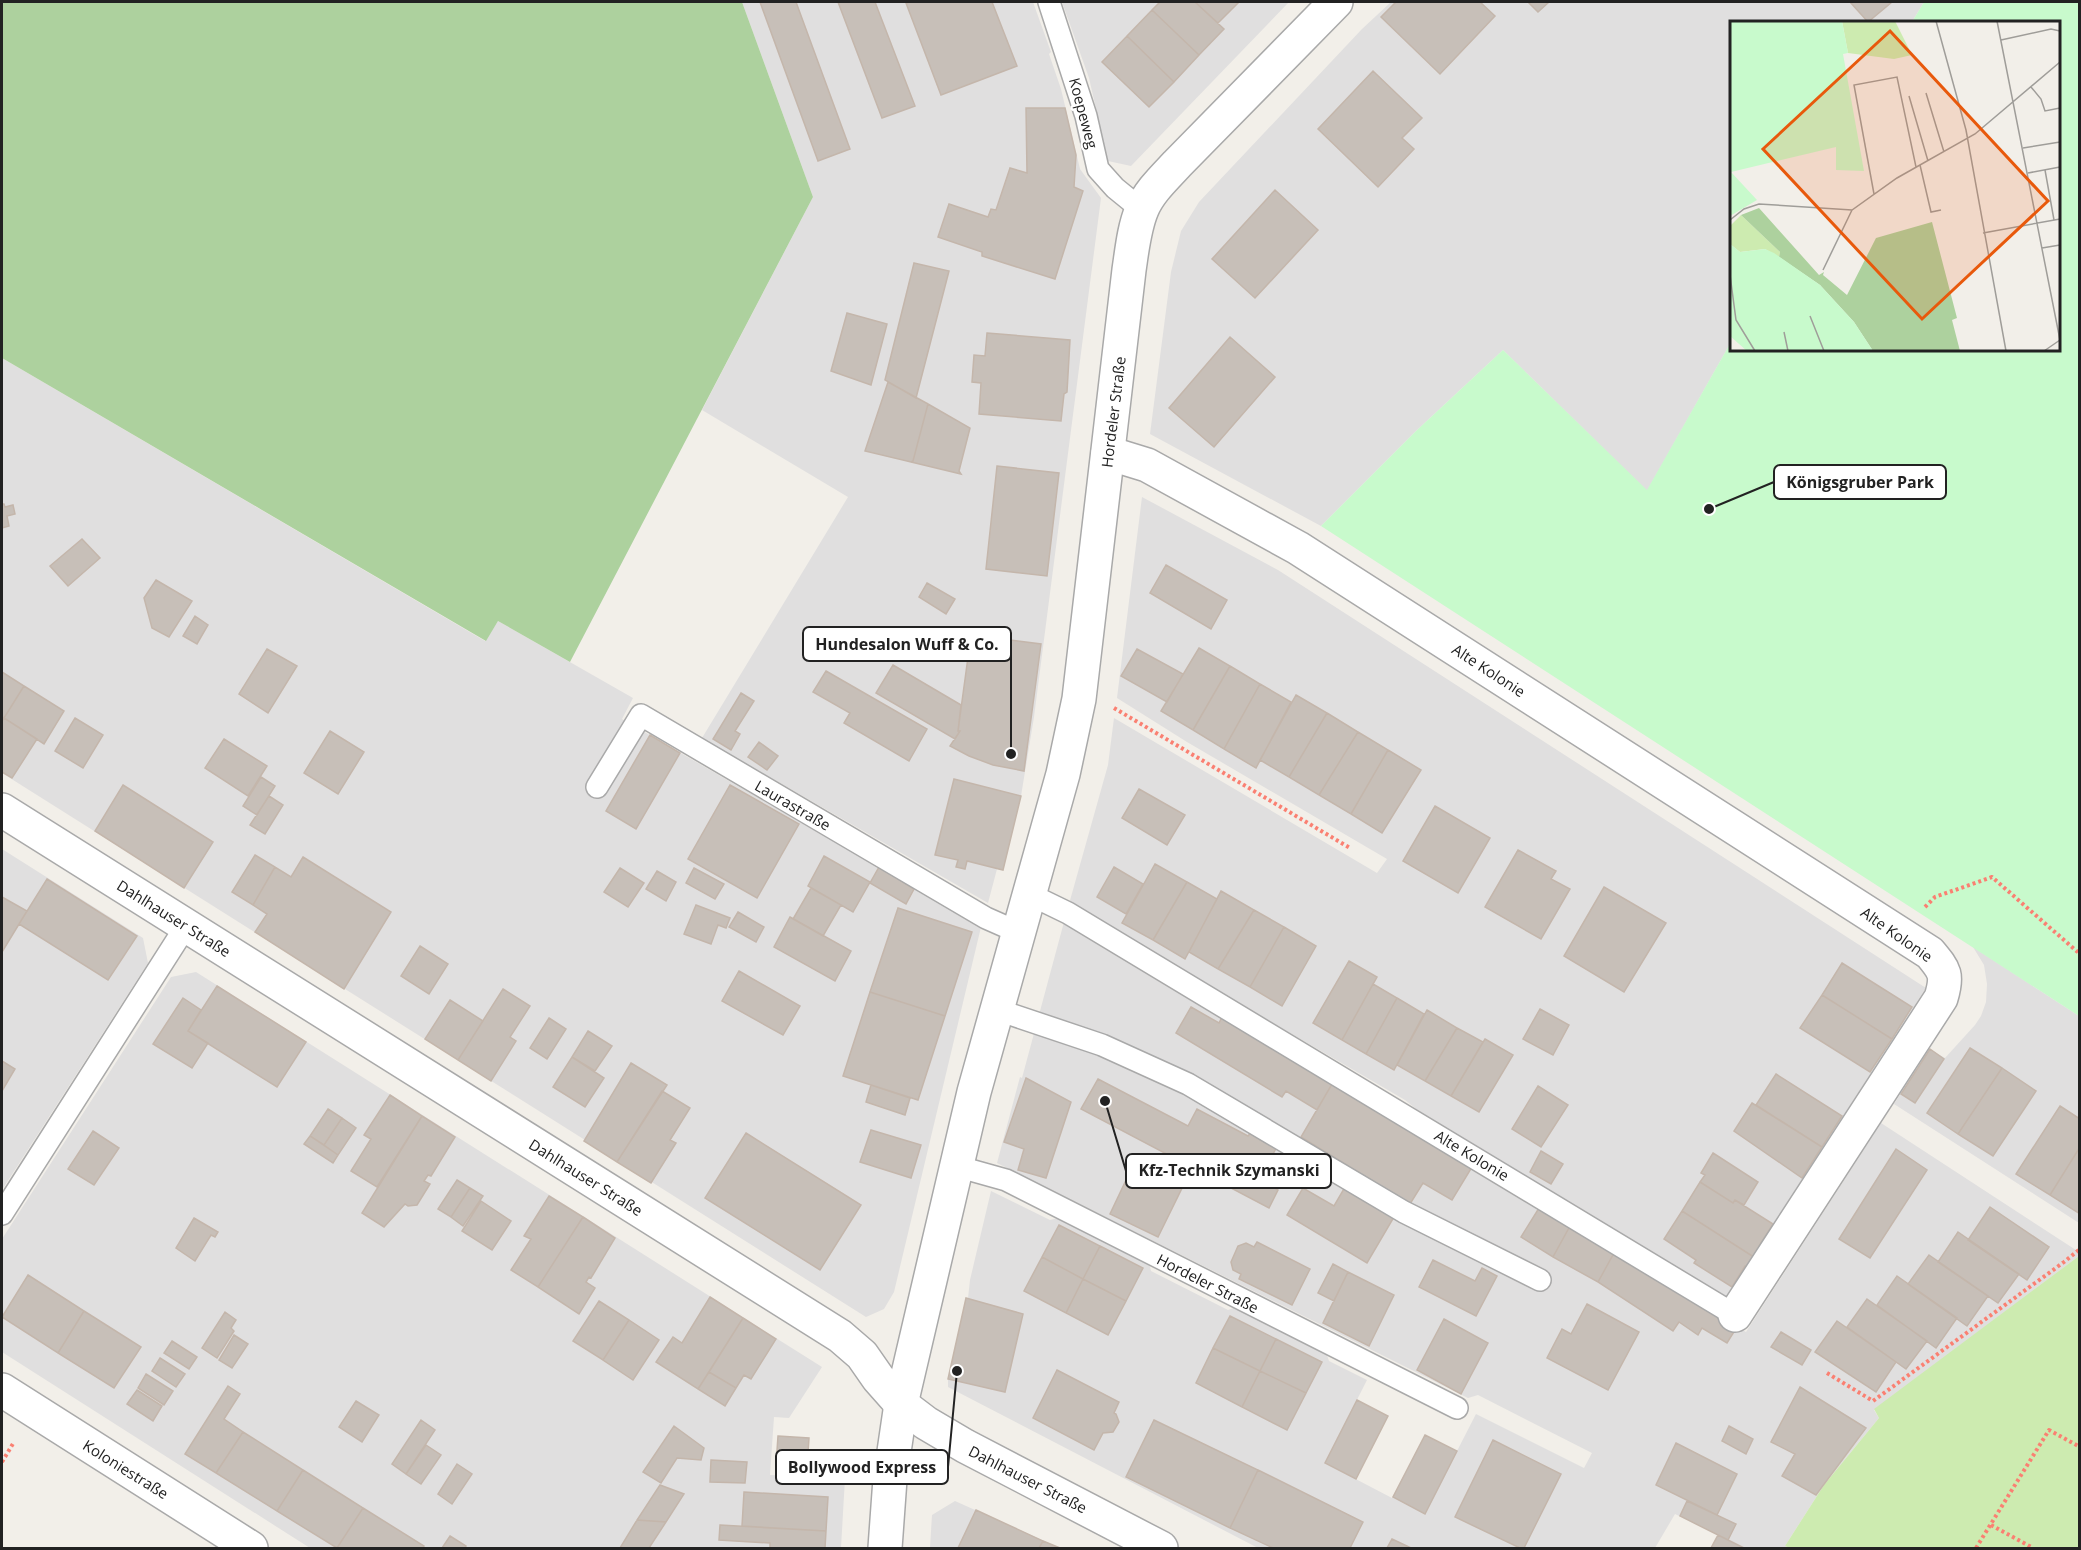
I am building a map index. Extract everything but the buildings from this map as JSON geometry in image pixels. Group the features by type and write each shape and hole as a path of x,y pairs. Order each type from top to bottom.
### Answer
{"street":[{"name":"Hordeler Straße","path":"885,1548 890,1479 901,1404 956,1166 1063,774 1078,699 1129,270 1133,241 1142,210 1155,187 1336,2"},
{"name":"Alte Kolonie","path":"1108,453 1146,465 1298,548 1930,953 1943,968 1946,981 1941,998 1735,1315"},
{"name":"Dahlhauser Straße","path":"2,810 840,1336 862,1355 901,1404 926,1423 964,1446 1161,1548"},
{"name":"Koloniestraße","path":"2,1390 251,1548"}],"lane":[{"name":"Koepeweg","path":"1049,2 1086,116 1098,168 1115,188 1142,210"},
{"name":"Laurastraße","path":"597,787 641,715 986,918 1020,933"},
{"name":"Alte Kolonie","path":"1031,895 1068,913 1735,1315"},
{"path":"2,1214 186,926"},
{"path":"998,1010 1102,1045 1188,1084 1404,1212 1540,1281"},
{"name":"Hordeler Straße","path":"956,1166 1006,1180 1457,1408"}],"path":[{"path":"1078,699 1116,708 1350,848"},
{"path":"1897,932 1935,897 1992,877 2079,954"},
{"path":"1827,1373 1873,1401 2064,1262 2079,1248"},
{"path":"1976,1548 2049,1430 2079,1447"},
{"path":"1991,1525 2033,1548"}],"shaded area":[{"path":"742,2 1033,2 1051,52 1049,54 1061,89 1080,169 1101,198 1034,717 1021,796 1003,870 997,869 988,903 702,738 848,497 702,410 813,197"},
{"path":"1062,2 1289,2 1131,166 1108,161 1089,78"},
{"path":"1391,2 1924,2 1913,21 1730,21 1730,344 1647,491 1503,350 1416,431 1321,526 1150,434 1171,272 1181,231 1199,202 1362,29"},
{"path":"2,358 485,641 498,621 633,698 622,719 981,927 894,1292 884,1309 866,1317 2,773"},
{"path":"1142,497 1278,570 1926,988 1759,1246 1754,1271 1745,1266 1726,1297 1425,1116 1405,1100 1069,904 1108,765 1114,718 1377,873 1387,859 1187,742 1117,698"},
{"path":"2,849 143,938 148,963 2,1190"},
{"path":"1064,922 1746,1332 1881,1123 2079,1252 2079,1256 1874,1410 1879,1418 1824,1485 1785,1546 1790,1548 1745,1548 1675,1514 1655,1548 1258,1548 948,1387 991,1191 1050,1220 1058,1218 1149,1263 1151,1271 1228,1310 1236,1307 1326,1352 1329,1361 1367,1380 1325,1463 1392,1498 1425,1435 1457,1451 1476,1414 1584,1468 1592,1453 1478,1395 1468,1398 997,1163"},
{"path":"1973,947 2079,1016 2079,1223 1894,1104 1929,1049 1945,1058 1981,1016 1986,1002 1987,984 1984,965"},
{"path":"196,972 822,1367 789,1418 774,1417 770,1475 845,1478 841,1548 310,1548 2,1352 2,1239 171,977"},
{"path":"955,1501 1060,1548 930,1548 932,1515"}],"green space":[{"path":"2,2 742,2 813,197 570,662 498,621 486,641 2,358"},
{"path":"1924,2 2079,2 2079,1016 1321,526 1416,431 1503,350 1647,490 1730,344 1730,351 2060,351 2060,21 1913,21"},
{"path":"2079,1256 2079,1548 1790,1548 1785,1546 1824,1485 1879,1418 1874,1409"}],"place":[{"name":"Königsgruber Park","path":"1709,509"},
{"name":"Hundesalon Wuff & Co.","path":"1011,754"},
{"name":"Kfz-Technik Szymanski","path":"1105,1101"},
{"name":"Bollywood Express","path":"957,1371"}]}
